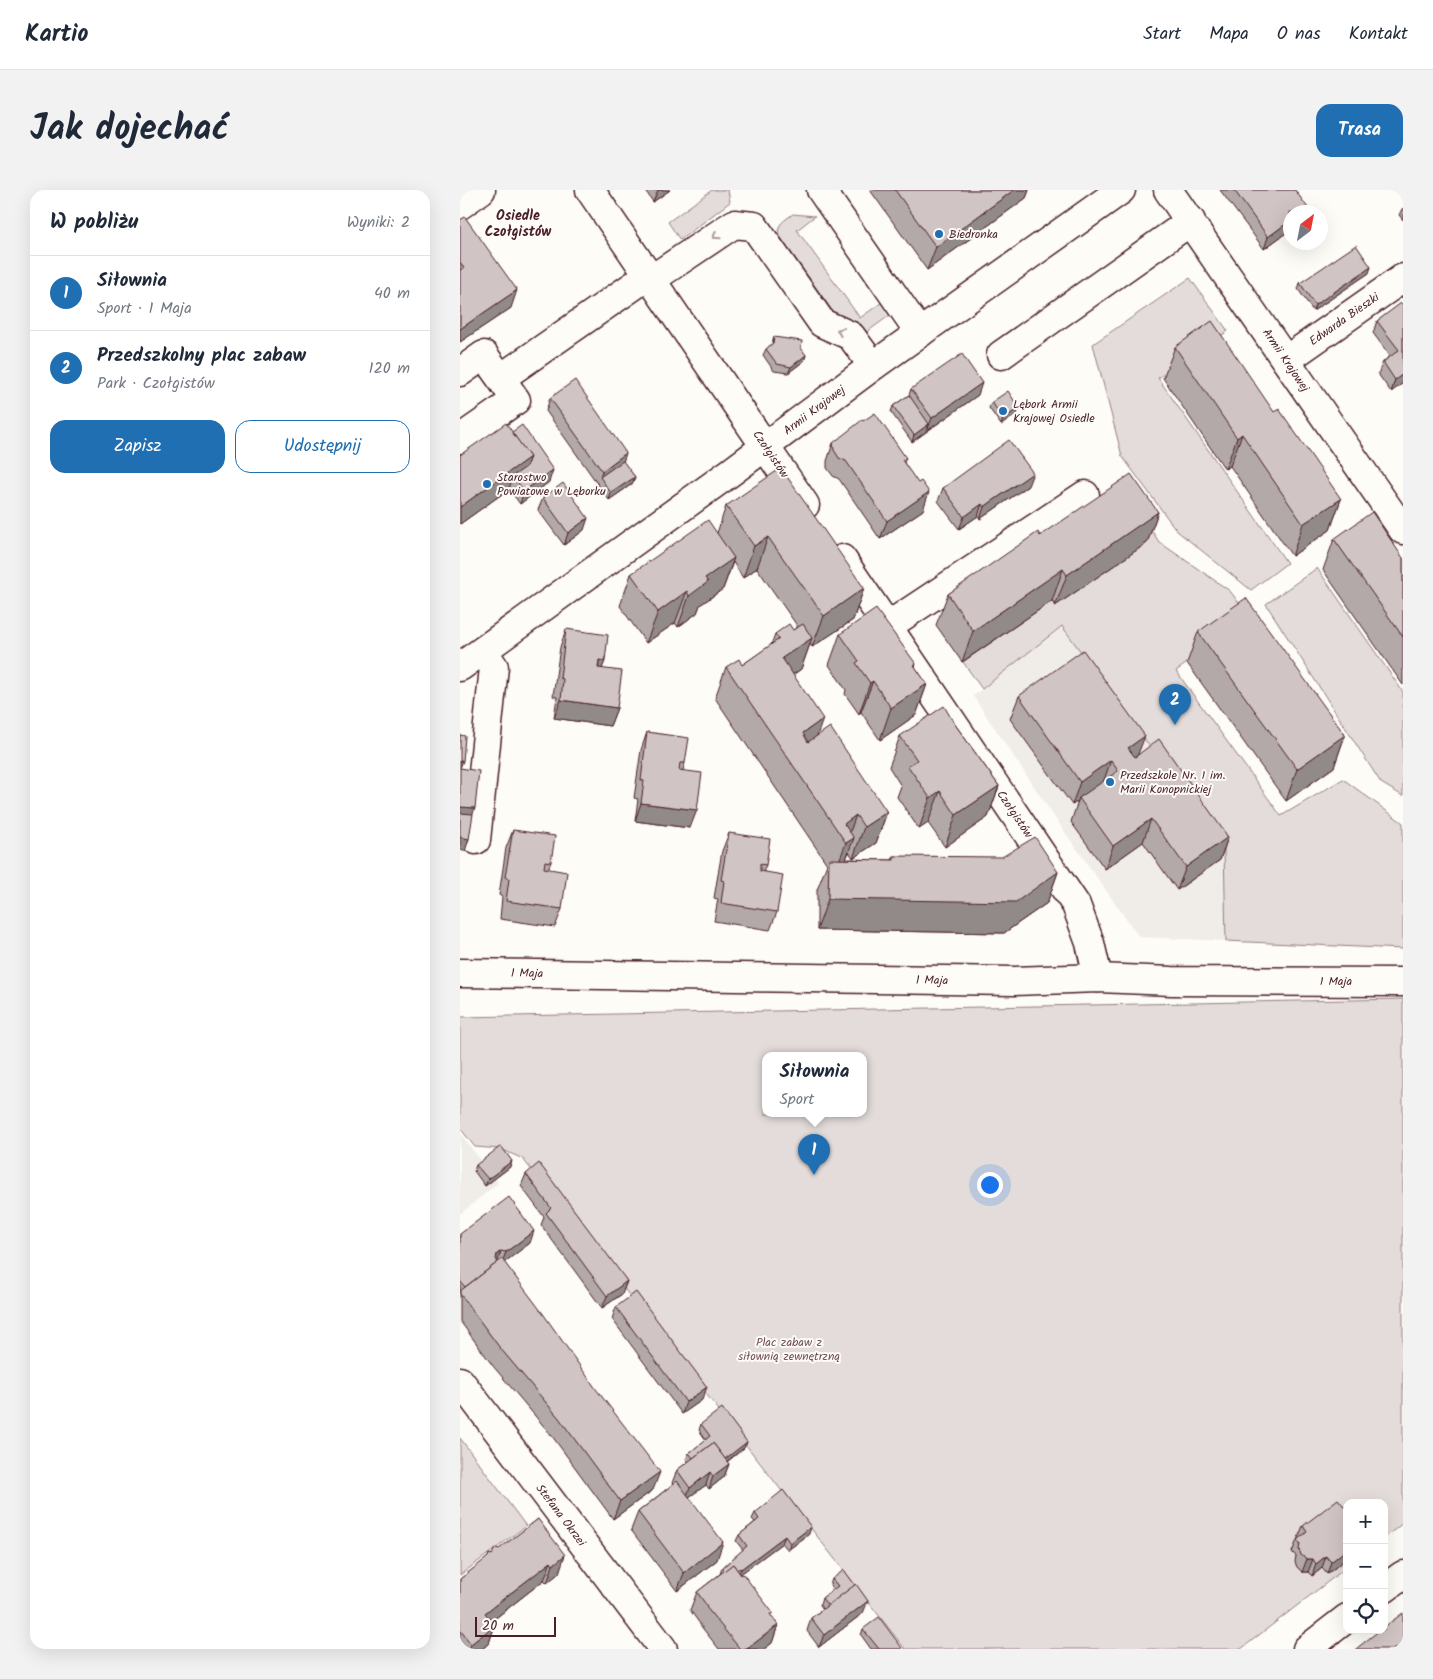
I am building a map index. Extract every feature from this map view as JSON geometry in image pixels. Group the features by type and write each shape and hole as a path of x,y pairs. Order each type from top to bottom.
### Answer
{"street":[{"path":"460,205 480,190"},
{"name":"Czołgistów","path":"590,190 824,531 1076,905 1090,943 1098,978"},
{"path":"821,190 920,332"},
{"name":"Armii Krajowej","path":"460,667 920,332 1121,190"},
{"name":"Armii Krajowej","path":"1168,190 1403,530"},
{"path":"1001,355 1163,242 1190,221"},
{"path":"501,378 650,277 734,224 754,226 822,324 851,336 873,366"},
{"name":"Edwarda Bieszki","path":"1286,360 1401,284"},
{"path":"460,372 484,355 516,400 460,439"},
{"path":"888,626 1085,495"},
{"path":"476,840 494,667 483,651"},
{"name":"1 Maja","path":"460,973 1014,981 1098,978 1172,981 1403,982"},
{"name":"Stefana Okrzei","path":"460,1381 663,1649"},
{"path":"1388,1586 1403,1575"},
{"path":"1306,1649 1343,1621"}],"shaded area":[{"path":"1114,587 1281,816 1343,779 1403,823 1403,949 1139,937 1060,825 973,696"},
{"path":"460,1133 498,1183 460,1214"}],"green space":[{"path":"712,190 728,190 730,202 680,240 668,222"},
{"path":"793,214 815,216 797,230 860,318 885,300 893,313 860,337 841,323 779,235 780,225"},
{"path":"1190,278 1228,331 1158,378 1287,563 1251,590 1177,531 1122,456 1093,344"},
{"path":"1134,503 1159,542 1230,591 1249,616 1235,629 1176,671 1281,816 1343,779 1403,823 1403,949 1226,941 1224,848 1062,626 982,689 963,662 1052,601 1055,606 1146,543"},
{"path":"1317,568 1403,692 1403,796 1381,783 1266,604"},
{"name":"Plac zabaw z siłownią zewnętrzną","path":"1403,999 1403,1523 1388,1535 1388,1499 1343,1499 1343,1570 1241,1649 905,1649 523,1159 501,1149 475,1147 460,1128 460,1017"},
{"path":"460,1438 526,1526 460,1575"}],"building":[{"path":"895,190 1014,190 936,247"},
{"path":"1234,190 1295,190 1306,205 1283,205 1283,226 1268,237"},
{"path":"465,217 517,290 460,329 460,270 464,268 460,262 460,220"},
{"path":"1356,245 1371,267 1315,305 1300,283"},
{"path":"1401,303 1403,305 1403,374 1395,380 1383,362 1399,350 1377,321"},
{"path":"1212,321 1274,412 1279,409 1341,499 1303,524 1242,434 1237,438 1175,347"},
{"path":"774,337 802,341 801,348 806,355 791,367 777,364 766,349 773,343"},
{"path":"962,354 982,383 932,418 911,389"},
{"path":"575,380 626,453 602,471 550,398"},
{"path":"1008,391 1019,408 1003,419 992,402"},
{"path":"909,395 929,424 914,435 893,406"},
{"path":"875,413 906,458 902,460 918,483 921,481 929,492 887,521 846,461 839,458 834,450 833,443 862,420"},
{"path":"506,423 530,457 460,507 460,455"},
{"path":"522,425 553,470 524,491 513,476 526,467 530,457 512,432"},
{"path":"1009,440 1033,473 984,507 982,504 964,517 943,488"},
{"path":"623,461 635,477 611,493 600,477"},
{"path":"781,468 864,588 824,616 768,537 754,546 726,506"},
{"path":"1131,474 1158,512 1067,575 1063,569 973,631 948,594 1038,532 1040,536"},
{"path":"563,483 588,518 568,533 543,498"},
{"path":"1372,512 1403,558 1403,637 1334,539"},
{"path":"708,520 734,558 705,578 708,582 689,596 687,591 658,612 631,574"},
{"path":"1246,598 1345,735 1297,769 1198,632"},
{"path":"876,609 916,664 914,665 927,684 891,708 873,681 870,683 856,663 859,661 840,634"},
{"path":"789,624 793,630 803,624 812,638 782,658 823,719 803,733 808,742 830,727 887,812 864,827 856,815 844,824 854,838 846,843 726,667 739,659 742,665 779,639 775,634"},
{"path":"566,629 608,635 605,661 599,660 598,668 622,671 617,708 561,700 563,679 560,678"},
{"name":"Przedszkole Nr. 1 im. Marii Konopnickiej","path":"1083,650 1145,736 1128,748 1135,757 1159,739 1228,837 1186,867 1151,819 1113,846 1079,798 1118,771 1111,760 1080,782 1019,696"},
{"path":"944,706 999,786 956,815 940,791 930,798 908,766 917,760 900,736"},
{"path":"647,732 689,738 685,763 680,763 679,770 702,773 697,810 641,803 644,781 641,780"},
{"path":"460,735 465,736 463,761 460,761"},
{"path":"460,768 479,771 475,808 460,807"},
{"path":"460,813 473,814 469,839 460,837"},
{"path":"513,830 555,836 551,862 545,861 544,868 567,872 562,909 506,901 509,879 505,877"},
{"path":"729,833 770,839 766,865 760,864 760,871 783,875 777,912 721,903 724,881 721,880"},
{"path":"1035,837 1058,872 1016,902 828,899 829,859 894,860 894,856 1002,857"},
{"path":"501,1146 512,1161 488,1179 476,1165"},
{"path":"539,1163 627,1281 607,1296 546,1213 551,1208 526,1174"},
{"path":"509,1197 534,1231 506,1252 501,1251 497,1254 496,1259 498,1262 465,1287 460,1281 460,1234"},
{"path":"502,1259 596,1389 660,1472 620,1501 559,1418 500,1348 460,1294 460,1291"},
{"path":"636,1292 707,1387 686,1402 616,1307"},
{"path":"722,1408 747,1442 725,1459 713,1443 693,1458 689,1453 710,1436 701,1424"},
{"path":"713,1443 729,1464 713,1476 710,1472 690,1488 677,1470"},
{"path":"677,1481 723,1542 684,1573 638,1512"},
{"path":"783,1490 811,1527 790,1543 785,1536 741,1569 737,1570 733,1564 725,1571 722,1568 747,1546 739,1535 759,1519 755,1513"},
{"path":"1338,1499 1343,1505 1343,1552 1331,1562 1326,1556 1316,1564 1313,1559 1307,1559 1301,1555 1300,1544 1297,1540 1307,1532 1303,1526"},
{"path":"538,1519 565,1555 553,1565 551,1562 485,1613 495,1625 471,1644 460,1632 460,1579 488,1557 489,1554 492,1555 495,1548 499,1549"},
{"path":"733,1564 773,1613 770,1614 778,1625 747,1649 740,1649 706,1607 697,1592"},
{"path":"844,1570 855,1585 828,1606 822,1598 838,1586 832,1579"},
{"path":"856,1584 868,1601 824,1635 811,1618"},
{"path":"1403,1613 1403,1649 1357,1649 1375,1634 1388,1634 1388,1624"},
{"path":"879,1617 902,1648 879,1649 863,1629"}],"place":[{"name":"Biedronka","path":"939,234"},
{"name":"Lębork Armii Krajowej Osiedle","path":"1003,411"},
{"name":"Starostwo Powiatowe w Lęborku","path":"487,484"},
{"name":"Przedszkolny plac zabaw","path":"1175,725"},
{"name":"Przedszkole Nr. 1 im. Marii Konopnickiej","path":"1110,782"},
{"name":"Siłownia","path":"814,1175"}],"district":[{"name":"Osiedle Czołgistów","path":"518,223"}]}
